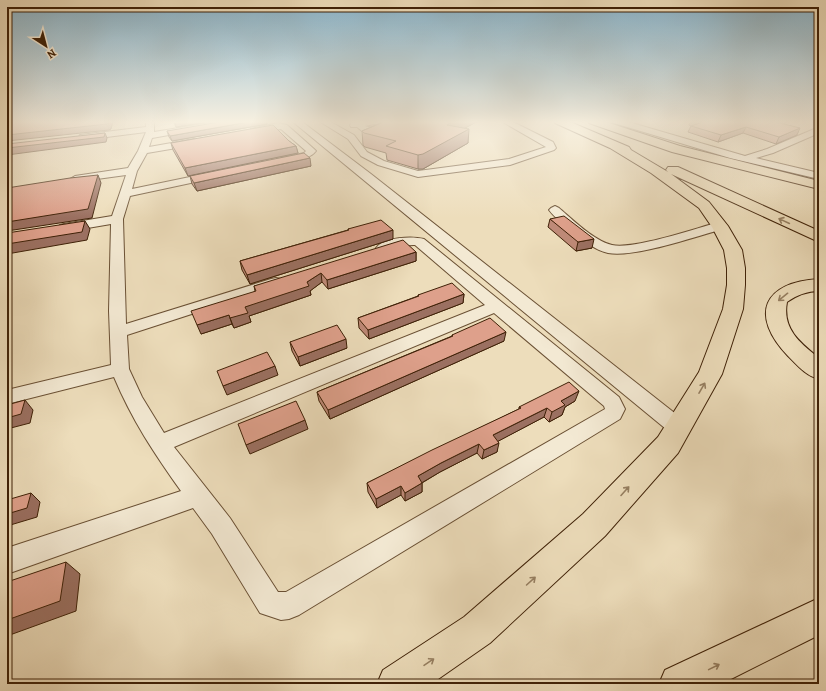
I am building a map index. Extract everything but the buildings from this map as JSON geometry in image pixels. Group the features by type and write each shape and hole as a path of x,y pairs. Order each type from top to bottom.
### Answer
{"main road":[{"path":"397,684 477,630 594,525 668,444 710,374 733,309 736,285 736,268 733,250 720,226 704,206 656,170 637,153"},
{"path":"650,153 819,225"},
{"path":"654,153 819,237"},
{"path":"693,153 819,185"},
{"path":"819,285 808,285 792,290 778,300 775,316 781,332 797,353 819,371"},
{"path":"679,684 819,616"}],"street":[{"path":"140,153 124,194 117,219 118,332 120,368 133,399 159,444 221,526 270,603 280,606 289,605 608,418 613,414 615,409 612,402 420,242 413,240 406,241 368,252"},
{"path":"276,161 308,153"},
{"path":"337,153 678,428"},
{"path":"363,153 381,163 418,174 510,162 536,153"},
{"path":"725,153 819,176"},
{"path":"731,164 760,153"},
{"path":"62,181 132,171"},
{"path":"124,194 223,173"},
{"path":"555,210 600,246 611,250 634,248 720,226"},
{"path":"54,229 117,219"},
{"path":"118,332 292,276"},
{"path":"159,444 496,306"},
{"path":"7,397 120,368"},
{"path":"7,561 198,495"}]}
